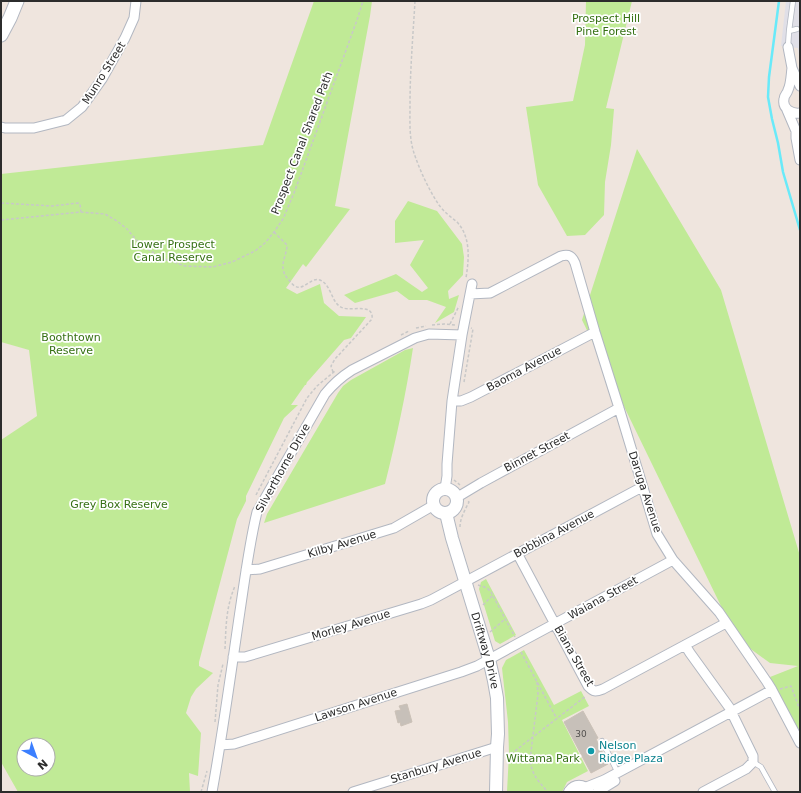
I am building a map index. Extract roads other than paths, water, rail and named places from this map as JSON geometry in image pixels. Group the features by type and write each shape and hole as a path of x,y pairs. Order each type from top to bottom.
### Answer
{"main road":[{"path":"1,35 17,1"}],"street":[{"name":"Munro Street","path":"1,127 34,128 66,120 82,107 102,79 125,38 134,18 136,1"},
{"path":"788,47 792,68 800,87 788,91"},
{"path":"792,68 788,91 784,98 784,102 787,110 798,127 796,138 800,160"},
{"path":"787,110 794,113 800,113"},
{"name":"Daruga Avenue","path":"470,294 490,293 561,256 570,255 573,258 657,534 673,560 719,612 775,691 800,743"},
{"path":"445,489 452,401 470,294 469,282"},
{"name":"Baoma Avenue","path":"452,401 461,401 471,397 595,332"},
{"name":"Silverthorne Drive","path":"212,792 246,570 257,512 325,394 342,376 415,338 429,334 462,335"},
{"name":"Binnet Street","path":"456,498 619,408"},
{"name":"Bobbina Avenue","path":"470,583 517,554 642,487"},
{"path":"445,489 454,493 456,498 454,509 446,513 437,509 434,506 433,501 435,494 445,489"},
{"name":"Kilby Avenue","path":"246,570 260,569 394,528 434,506"},
{"name":"Driftway Drive","path":"446,513 452,538 470,583 494,681 497,698 498,734 496,792"},
{"name":"Biana Street","path":"517,554 588,686 596,692 726,623"},
{"name":"Waiana Street","path":"489,659 673,560"},
{"name":"Morley Avenue","path":"233,657 245,657 421,604 470,583"},
{"path":"685,645 728,705 752,752 753,762 746,769 703,792"},
{"name":"Lawson Avenue","path":"220,745 234,744 461,672 477,666 489,659"},
{"path":"597,792 775,691"},
{"path":"570,792 572,788 578,786 586,790 733,715"},
{"name":"Stanbury Avenue","path":"353,792 497,747"}],"lane":[{"path":"788,47 793,1"},
{"path":"789,31 797,29"},
{"path":"602,741 618,773"},
{"path":"753,762 761,767 775,792"}],"waterway":[{"path":"779,1 769,77 768,97 783,172 800,230"}],"place":[{"name":"Nelson Ridge Plaza","path":"591,751"}],"park label":[{"name":"Prospect Hill Pine Forest","path":"606,24"},
{"name":"Lower Prospect Canal Reserve","path":"173,250"},
{"name":"Boothtown Reserve","path":"71,343"},
{"name":"Grey Box Reserve","path":"119,504"},
{"name":"Wittama Park","path":"543,758"}]}
